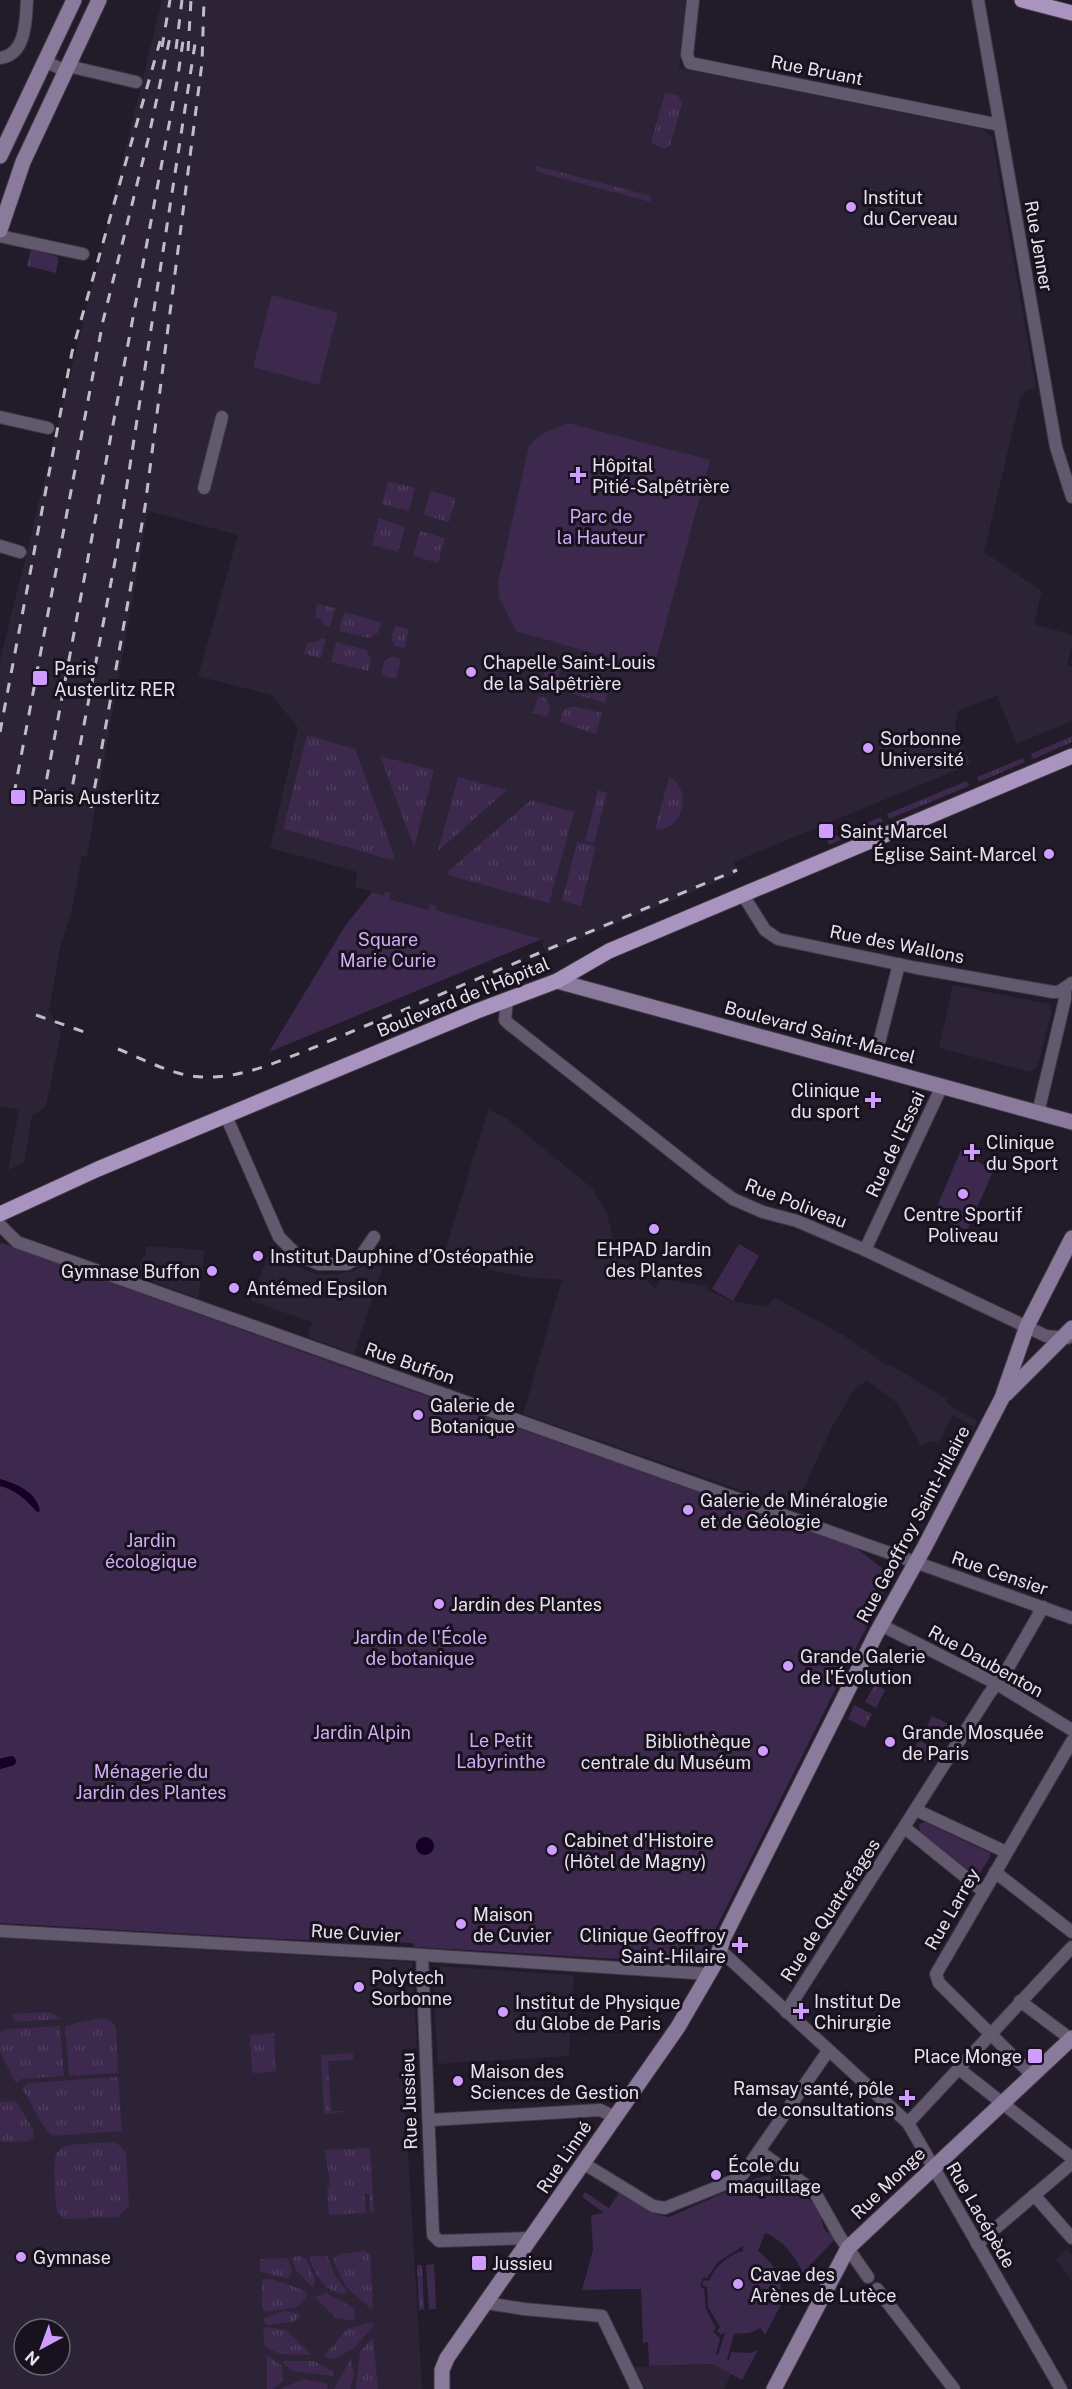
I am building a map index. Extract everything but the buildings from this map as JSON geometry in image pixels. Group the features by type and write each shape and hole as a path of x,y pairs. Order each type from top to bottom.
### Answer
{"main road":[{"path":"1022,0 1072,13"},
{"name":"Boulevard de l'Hôpital","path":"0,1214 98,1169 557,981 609,951 1072,756"}],"street":[{"path":"0,58 10,55 24,35 27,0"},
{"path":"0,156 74,0"},
{"path":"0,230 23,162 99,0"},
{"name":"Rue Bruant","path":"693,0 687,55 690,63 1000,125"},
{"name":"Rue Jenner","path":"978,0 1056,447 1072,497"},
{"path":"44,61 67,69 136,82"},
{"path":"0,236 83,254"},
{"path":"0,417 48,428"},
{"path":"204,488 222,417"},
{"path":"0,546 20,552"},
{"name":"Rue des Wallons","path":"743,895 765,930 778,939 1053,992 1058,992 1068,986"},
{"path":"879,1043 899,964"},
{"name":"Boulevard Saint-Marcel","path":"557,981 1072,1122"},
{"path":"1038,1113 1068,986"},
{"name":"Rue Poliveau","path":"507,1000 505,1020 509,1024 733,1198 763,1212 797,1221 865,1250 1046,1336 1068,1335"},
{"name":"Rue de l'Essai","path":"865,1250 942,1086"},
{"path":"226,1116 279,1237 296,1254 320,1264 347,1264 361,1256 374,1237"},
{"name":"Rue Buffon","path":"0,1225 17,1242 915,1562"},
{"name":"Rue Geoffroy Saint-Hilaire","path":"719,1953 724,1937 881,1625 1002,1398 1027,1326 1072,1238"},
{"path":"1002,1398 1068,1335"},
{"name":"Rue Censier","path":"915,1562 1072,1618"},
{"name":"Rue de Quatrefages","path":"786,2012 997,1684 1043,1607"},
{"name":"Rue Daubenton","path":"881,1625 997,1684 1072,1730"},
{"name":"Rue Larrey","path":"1032,2075 939,1983 936,1974 1072,1741"},
{"path":"916,1810 1006,1852"},
{"path":"905,1828 983,1891"},
{"path":"995,1872 1072,1932"},
{"name":"Rue Cuvier","path":"0,1931 710,1974"},
{"path":"908,2123 1072,1947"},
{"name":"Rue Linné","path":"442,2384 447,2358 678,2027 710,1974 719,1953"},
{"name":"Rue Lacépède","path":"719,1953 908,2123 1061,2389"},
{"name":"Rue Jussieu","path":"422,1956 433,2235 439,2241 532,2238"},
{"path":"1020,2001 1072,2039"},
{"name":"Rue Monge","path":"774,2389 848,2248 1072,2039"},
{"path":"583,2163 653,2206 665,2208 735,2180 743,2174 828,2051"},
{"path":"959,2069 1072,2158"},
{"path":"430,2120 600,2110 615,2117"},
{"path":"759,2151 814,2191 868,2277"},
{"path":"977,2244 1072,2163"},
{"path":"1034,2195 1072,2238"},
{"path":"877,2289 954,2389"},
{"path":"486,2303 602,2316 637,2389"}],"shaded area":[{"name":"Hôpital Pitié-Salpêtrière","path":"162,0 686,0 679,68 982,129 992,138 1036,388 1026,390 1024,396 1021,396 984,552 1042,591 1034,624 1072,635 1072,646 1067,665 1072,666 1072,721 1017,744 997,696 958,711 955,727 971,764 734,862 738,873 546,953 542,943 544,940 436,910 430,904 428,910 389,899 384,895 355,887 357,872 270,848 298,728 272,695 198,676 238,535 148,511 87,856 82,856 72,909 60,948 49,1011 61,1032 46,1106 32,1116 24,1163 8,1170 19,1110 0,1106 0,661"},
{"path":"953,985 1048,1004 1052,1011 1037,1068 1030,1072 939,1048"},
{"path":"488,1110 505,1117 592,1188 606,1211 616,1249 656,1290 660,1278 708,1287 707,1290 733,1301 768,1307 774,1297 845,1336 888,1366 889,1364 947,1399 945,1402 977,1421 974,1427 953,1415 938,1443 930,1441 921,1446 898,1404 867,1380 853,1391 831,1429 794,1509 523,1414 562,1280 525,1277 459,1264 443,1258"},
{"path":"272,1244 284,1258 296,1266 316,1274 329,1275 354,1271 388,1251 354,1354 308,1337 312,1322 251,1301"},
{"path":"146,1246 205,1250 198,1298 137,1276 142,1257 145,1257"},
{"path":"0,1479 19,1486 31,1494 40,1511 37,1512 16,1493 0,1486"},
{"path":"425,1837 431,1840 434,1846 431,1852 425,1855 419,1852 416,1846 419,1840"},
{"path":"0,1938 412,1962 417,2048 402,2049 422,2389 0,2389"},
{"name":"Institut de Physique du Globe de Paris","path":"436,1966 574,1975 569,2056 438,2064 432,1970"},
{"path":"1067,2249 1072,2255 1072,2281 1056,2259"},
{"path":"712,2364 731,2374 724,2389 646,2389 634,2367"}],"green space":[{"path":"665,93 679,96 679,100 683,101 670,146 664,149 651,143"},
{"path":"536,166 652,196 650,202 535,171"},
{"path":"31,248 58,257 56,273 27,266"},
{"path":"272,295 338,313 319,385 253,367"},
{"name":"Parc de la Hauteur","path":"568,423 710,460 655,663 641,667 516,631 499,597 498,583 529,446 540,435"},
{"path":"388,481 415,488 409,511 382,504"},
{"path":"430,491 456,498 449,522 424,515"},
{"path":"379,518 405,527 398,552 372,545"},
{"path":"420,531 445,538 438,563 413,556"},
{"path":"317,604 335,608 330,627 325,626 315,617"},
{"path":"344,612 381,622 378,633 369,638 339,631"},
{"path":"395,626 409,629 404,648 395,646 391,638"},
{"path":"322,638 326,639 321,658 304,654 307,643 317,642"},
{"path":"336,642 366,650 371,659 368,671 331,662"},
{"path":"392,656 401,659 396,679 381,675 384,661"},
{"path":"546,666 560,670 557,683 549,688 541,685"},
{"path":"573,674 610,684 605,703 574,694 570,686"},
{"path":"538,696 546,698 550,707 547,717 533,713"},
{"path":"572,706 602,713 596,734 560,722 563,711"},
{"path":"307,735 355,749 395,858 392,860 283,829"},
{"path":"1072,736 1072,742 1033,759 1031,754"},
{"path":"380,756 434,770 414,847"},
{"path":"1023,758 1025,762 979,782 977,777"},
{"path":"458,777 507,790 438,851"},
{"path":"669,777 681,790 682,809 672,824 665,828 655,829"},
{"path":"967,781 969,786 889,819 887,814"},
{"path":"598,790 607,793 594,843 585,841"},
{"path":"531,800 574,812 549,903 448,875 447,872"},
{"path":"881,817 883,822 829,845 827,840"},
{"path":"577,842 596,846 581,906 562,901"},
{"name":"Square Marie Curie","path":"385,891 391,893 389,899 428,910 430,904 437,906 436,910 542,939 269,1052 345,926 372,892 384,895"},
{"name":"Centre Sportif Poliveau","path":"961,1150 993,1172 967,1230 933,1216"},
{"name":"Jardin des Plantes","path":"0,1244 856,1548 886,1571 889,1582 702,1956 688,1963 415,1947 413,1943 314,1938 309,1940 279,1939 0,1923"},
{"path":"739,1244 759,1256 733,1301 712,1289"},
{"path":"875,1684 885,1690 876,1708 865,1702"},
{"path":"854,1705 872,1714 865,1728 848,1719"},
{"path":"932,1716 951,1725 941,1742 923,1733"},
{"path":"919,1740 936,1750 929,1763 912,1753"},
{"path":"925,1822 990,1853 979,1875 975,1875 920,1831 919,1824"},
{"path":"50,2012 61,2019 14,2022 13,2014"},
{"path":"99,2018 109,2020 116,2027 118,2073 69,2076 65,2026"},
{"path":"60,2026 64,2076 22,2079 16,2083 0,2052 0,2033 6,2029"},
{"path":"274,2033 276,2072 252,2073 250,2035"},
{"path":"353,2053 353,2060 328,2061 331,2111 345,2112 324,2114 321,2055"},
{"path":"118,2077 122,2131 53,2136 44,2127 22,2089 28,2083"},
{"path":"16,2101 33,2129 34,2137 29,2141 0,2142 0,2102"},
{"path":"114,2142 126,2153 129,2206 118,2217 64,2219 56,2208 54,2170 58,2151 76,2144"},
{"path":"370,2148 374,2212 370,2213 369,2194 364,2194 366,2213 329,2215 327,2187 330,2185 325,2150"},
{"path":"770,2175 771,2179 782,2183 785,2180 796,2187 817,2209 827,2233 829,2232 834,2240 803,2273 788,2249 765,2233 758,2251 769,2261 779,2277 781,2301 783,2301 765,2335 760,2328 750,2333 734,2334 727,2360 729,2361 731,2352 749,2353 758,2350 742,2380 712,2364 649,2366 648,2342 643,2343 641,2289 582,2290 593,2250 591,2215 604,2213 582,2197 585,2192 609,2208 619,2192 656,2214 669,2217 757,2178","holes":["743,2246 743,2251 723,2262 709,2281 704,2280 702,2285 707,2287 708,2307 720,2327 717,2331 721,2335 725,2332 718,2355 716,2355 720,2338 713,2332 716,2328 706,2309 704,2288 700,2287 703,2278 707,2278 718,2262"]},
{"path":"365,2251 370,2254 373,2307 370,2308 346,2287 333,2260 339,2254"},
{"path":"300,2256 306,2259 315,2279 312,2287 296,2270 292,2259"},
{"path":"311,2256 327,2256 335,2275 346,2290 344,2294 331,2290 322,2282 309,2259"},
{"path":"288,2258 292,2270 288,2279 260,2270 260,2259"},
{"path":"434,2264 436,2309 429,2309 426,2265"},
{"path":"417,2265 422,2265 424,2309 419,2310"},
{"path":"262,2279 272,2279 306,2291 307,2297 297,2307 266,2312 262,2309"},
{"path":"326,2293 354,2308 353,2321 336,2318 315,2297"},
{"path":"284,2311 301,2314 294,2322 267,2325 263,2321 264,2318"},
{"path":"373,2322 373,2327 353,2349 333,2359 325,2357 347,2329"},
{"path":"266,2327 286,2330 312,2355 280,2354 265,2347 263,2330"},
{"path":"373,2338 378,2389 356,2389 360,2351"},
{"path":"267,2355 282,2366 283,2381 273,2389 267,2389"},
{"path":"351,2359 354,2374 350,2389 334,2389"},
{"path":"284,2361 314,2361 334,2372 333,2376 292,2371 283,2363"},
{"path":"304,2379 327,2384 328,2387 327,2389 280,2389"}],"waterway":[{"path":"0,1764 11,1761"}],"railway":[{"path":"162,47 170,0"},
{"path":"176,49 182,0"},
{"path":"188,51 191,0"},
{"path":"91,808 145,507 202,63 204,0"},
{"path":"14,794 103,321 148,140 170,37"},
{"path":"0,732 72,352 161,38"},
{"path":"43,799 183,41"},
{"path":"69,804 116,556 195,44"},
{"path":"118,1049 170,1071 195,1076 228,1076 261,1068 737,870"},
{"path":"36,1015 90,1034"}],"place":[{"name":"Institut du Cerveau","path":"851,207"},
{"name":"Hôpital Pitié-Salpêtrière","path":"578,475"},
{"name":"Chapelle Saint-Louis de la Salpêtrière","path":"471,672"},
{"name":"Paris Austerlitz RER","path":"40,678"},
{"name":"Sorbonne Université","path":"868,748"},
{"name":"Paris Austerlitz","path":"18,797"},
{"name":"Saint-Marcel","path":"826,831"},
{"name":"Église Saint-Marcel","path":"1049,854"},
{"name":"Clinique du sport","path":"873,1100"},
{"name":"Clinique du Sport","path":"972,1152"},
{"name":"Centre Sportif Poliveau","path":"963,1194"},
{"name":"EHPAD Jardin des Plantes","path":"654,1229"},
{"name":"Institut Dauphine d’Ostéopathie","path":"258,1256"},
{"name":"Gymnase Buffon","path":"212,1271"},
{"name":"Antémed Epsilon","path":"234,1288"},
{"name":"Galerie de Botanique","path":"418,1415"},
{"name":"Galerie de Minéralogie et de Géologie","path":"688,1510"},
{"name":"Jardin des Plantes","path":"439,1604"},
{"name":"Grande Galerie de l'Évolution","path":"788,1666"},
{"name":"Grande Mosquée de Paris","path":"890,1742"},
{"name":"Bibliothèque centrale du Muséum","path":"763,1751"},
{"name":"Cabinet d'Histoire (Hôtel de Magny)","path":"552,1850"},
{"name":"Maison de Cuvier","path":"461,1924"},
{"name":"Clinique Geoffroy Saint-Hilaire","path":"740,1945"},
{"name":"Polytech Sorbonne","path":"359,1987"},
{"name":"Institut De Chirurgie","path":"801,2011"},
{"name":"Institut de Physique du Globe de Paris","path":"503,2012"},
{"name":"Place Monge","path":"1035,2056"},
{"name":"Maison des Sciences de Gestion","path":"458,2081"},
{"name":"Ramsay santé, pôle de consultations","path":"907,2098"},
{"name":"École du maquillage","path":"716,2175"},
{"name":"Gymnase","path":"21,2257"},
{"name":"Jussieu","path":"479,2263"},
{"name":"Cavae des Arènes de Lutèce","path":"738,2284"}],"park label":[{"name":"Jardin écologique","path":"151,1550"},
{"name":"Jardin de l'École de botanique","path":"420,1647"},
{"name":"Jardin Alpin","path":"362,1732"},
{"name":"Le Petit Labyrinthe","path":"501,1750"},
{"name":"Ménagerie du Jardin des Plantes","path":"151,1781"}]}
